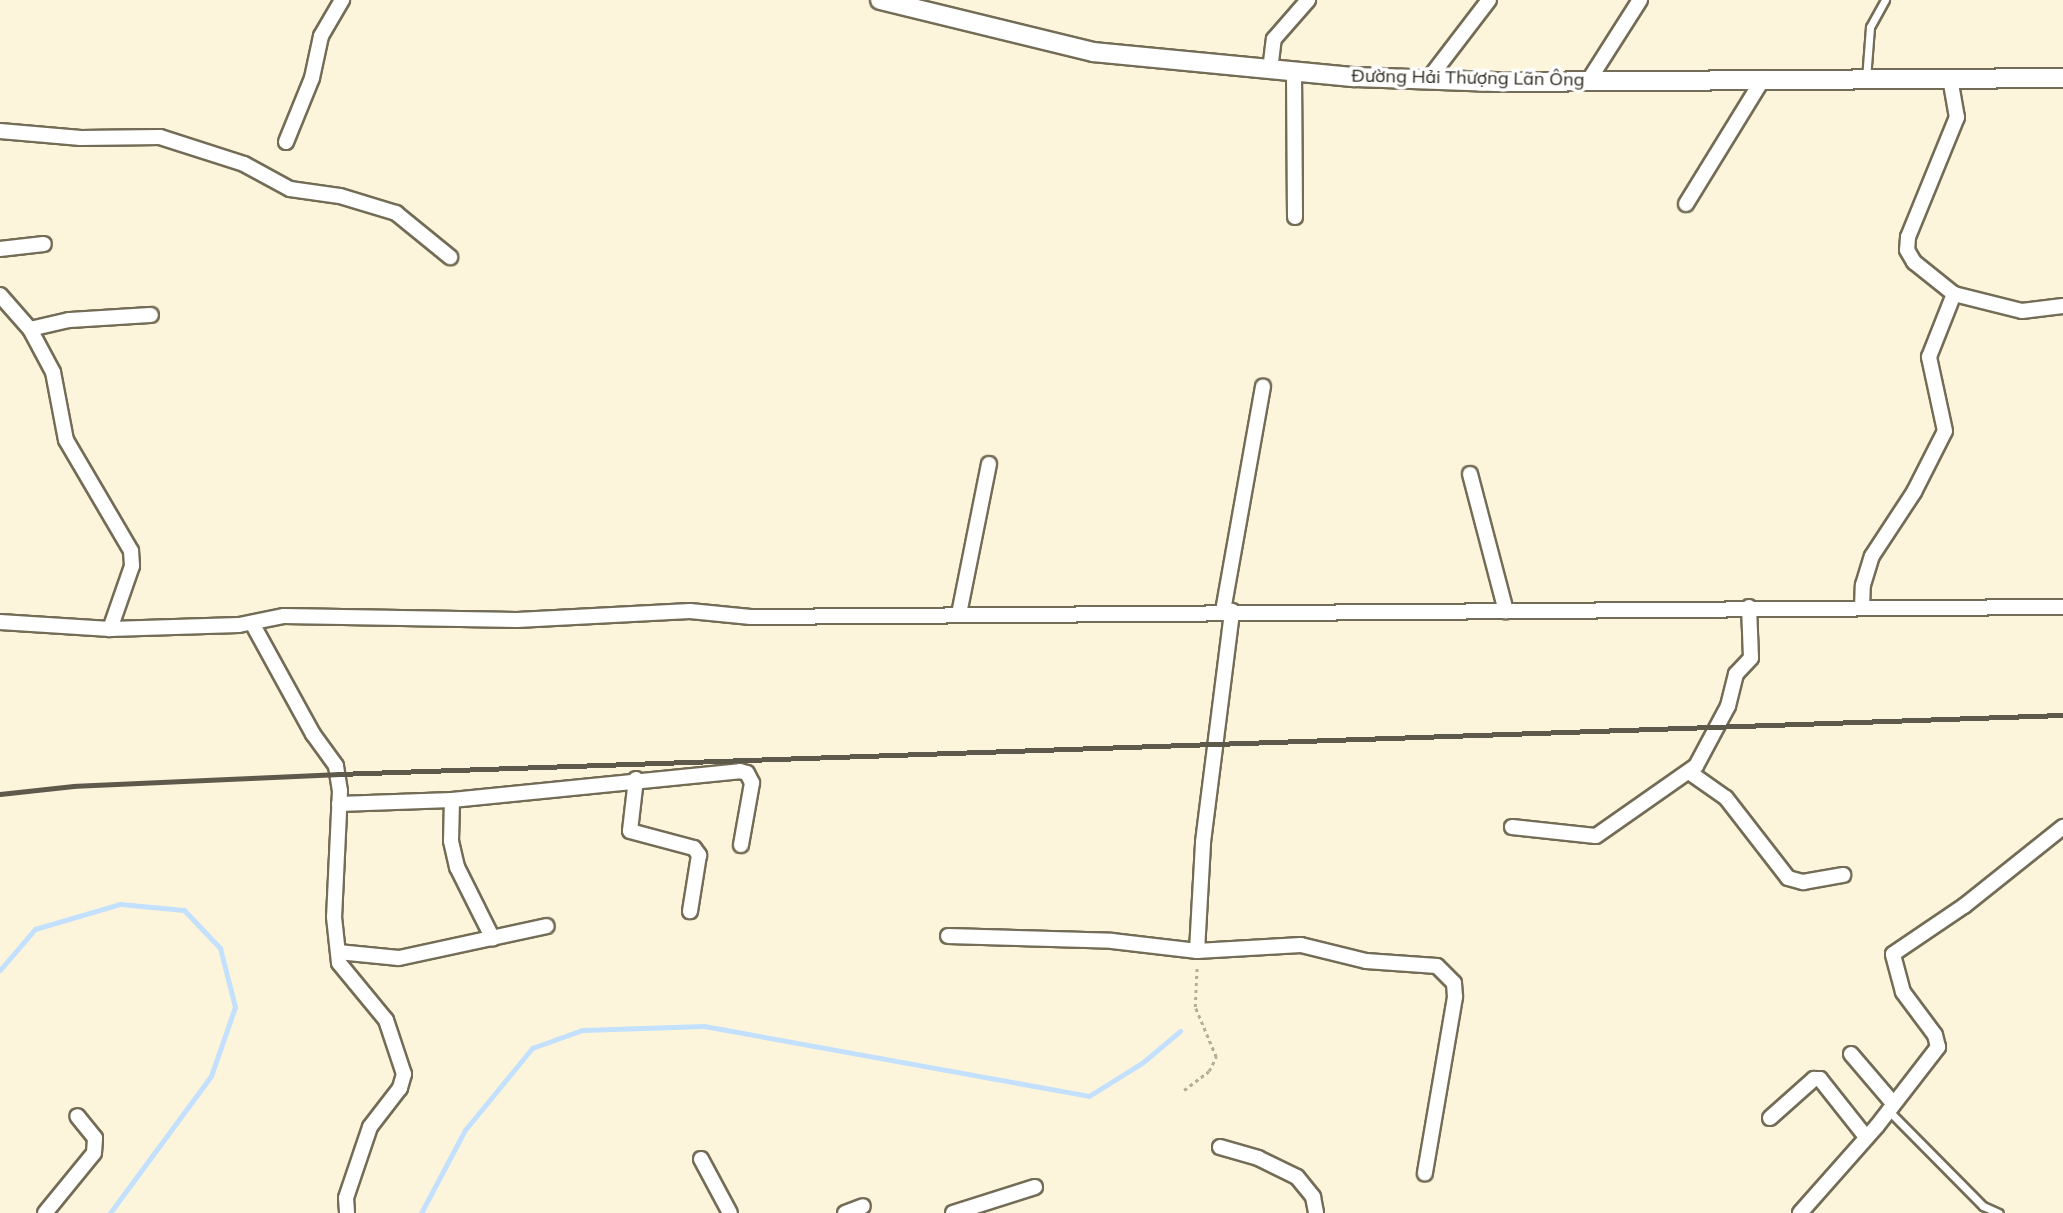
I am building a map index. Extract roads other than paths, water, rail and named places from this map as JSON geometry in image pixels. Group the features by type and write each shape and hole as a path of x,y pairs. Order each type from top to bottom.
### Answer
{"street":[{"path":"285,142 312,78 321,36 342,0"},
{"name":"Đường Hải Thượng Lãn Ông","path":"880,0 1093,52 1270,70 1427,81 2063,78"},
{"path":"1270,70 1274,40 1308,0"},
{"path":"1427,81 1489,0"},
{"path":"1589,80 1640,0"},
{"path":"1294,72 1295,217"},
{"path":"1950,78 1957,117 1908,237 1907,250 1914,262 1954,294 2022,311 2063,306"},
{"path":"1686,204 1763,79"},
{"path":"0,131 81,138 160,137 244,164 290,189 340,196 396,213 450,257"},
{"path":"0,249 44,244"},
{"path":"1862,608 1863,585 1872,556 1914,492 1945,431 1928,357 1954,294"},
{"path":"0,295 30,330 52,372 66,440 131,551 132,566 110,629"},
{"path":"30,330 69,320 151,315"},
{"path":"1198,951 1203,842 1227,611 1263,387"},
{"path":"959,614 989,464"},
{"path":"1470,474 1506,611"},
{"path":"0,622 110,629 252,623 285,616 506,620 690,611 751,617 1749,607 2063,607"},
{"path":"1512,827 1596,836 1689,772 1703,757 1728,706 1736,674 1751,658 1749,607"},
{"path":"252,623 313,734 336,765 339,804 334,917 338,952 343,971 391,1030 404,1074 400,1088 370,1127 346,1198 347,1213"},
{"path":"1689,772 1726,798 1788,878 1803,882 1843,875"},
{"path":"339,804 452,800 586,790 636,779 747,773 752,783 741,845"},
{"path":"636,779 630,831 694,848 699,856 690,911"},
{"path":"452,800 452,841 457,867 493,939"},
{"path":"1800,1213 1932,1056 1938,1042 1903,992 1893,954 1964,906 2063,827"},
{"path":"338,952 382,959 493,939 547,926"},
{"path":"948,936 1112,941 1198,951 1300,945 1366,961 1437,966 1447,973 1454,983 1454,998 1425,1173"},
{"path":"1851,1054 1890,1106"},
{"path":"1770,1118 1814,1079 1820,1079 1866,1137"},
{"path":"45,1213 94,1153 95,1138 76,1116"},
{"path":"1220,1147 1258,1157 1297,1177 1309,1189 1316,1213"},
{"path":"701,1159 730,1213"},
{"path":"953,1213 1035,1187"},
{"path":"845,1213 863,1206"}],"lane":[{"path":"1866,79 1870,27 1885,0"},
{"path":"1890,1106 1983,1206 1999,1213"}],"waterway":[{"path":"0,970 35,929 120,904 184,910 220,948 235,1007 211,1076 110,1213"},
{"path":"421,1213 465,1130 532,1048 582,1030 704,1026 1089,1096 1142,1063 1180,1031"}],"railway":[{"path":"0,794 74,786 338,774 2063,715"}]}
